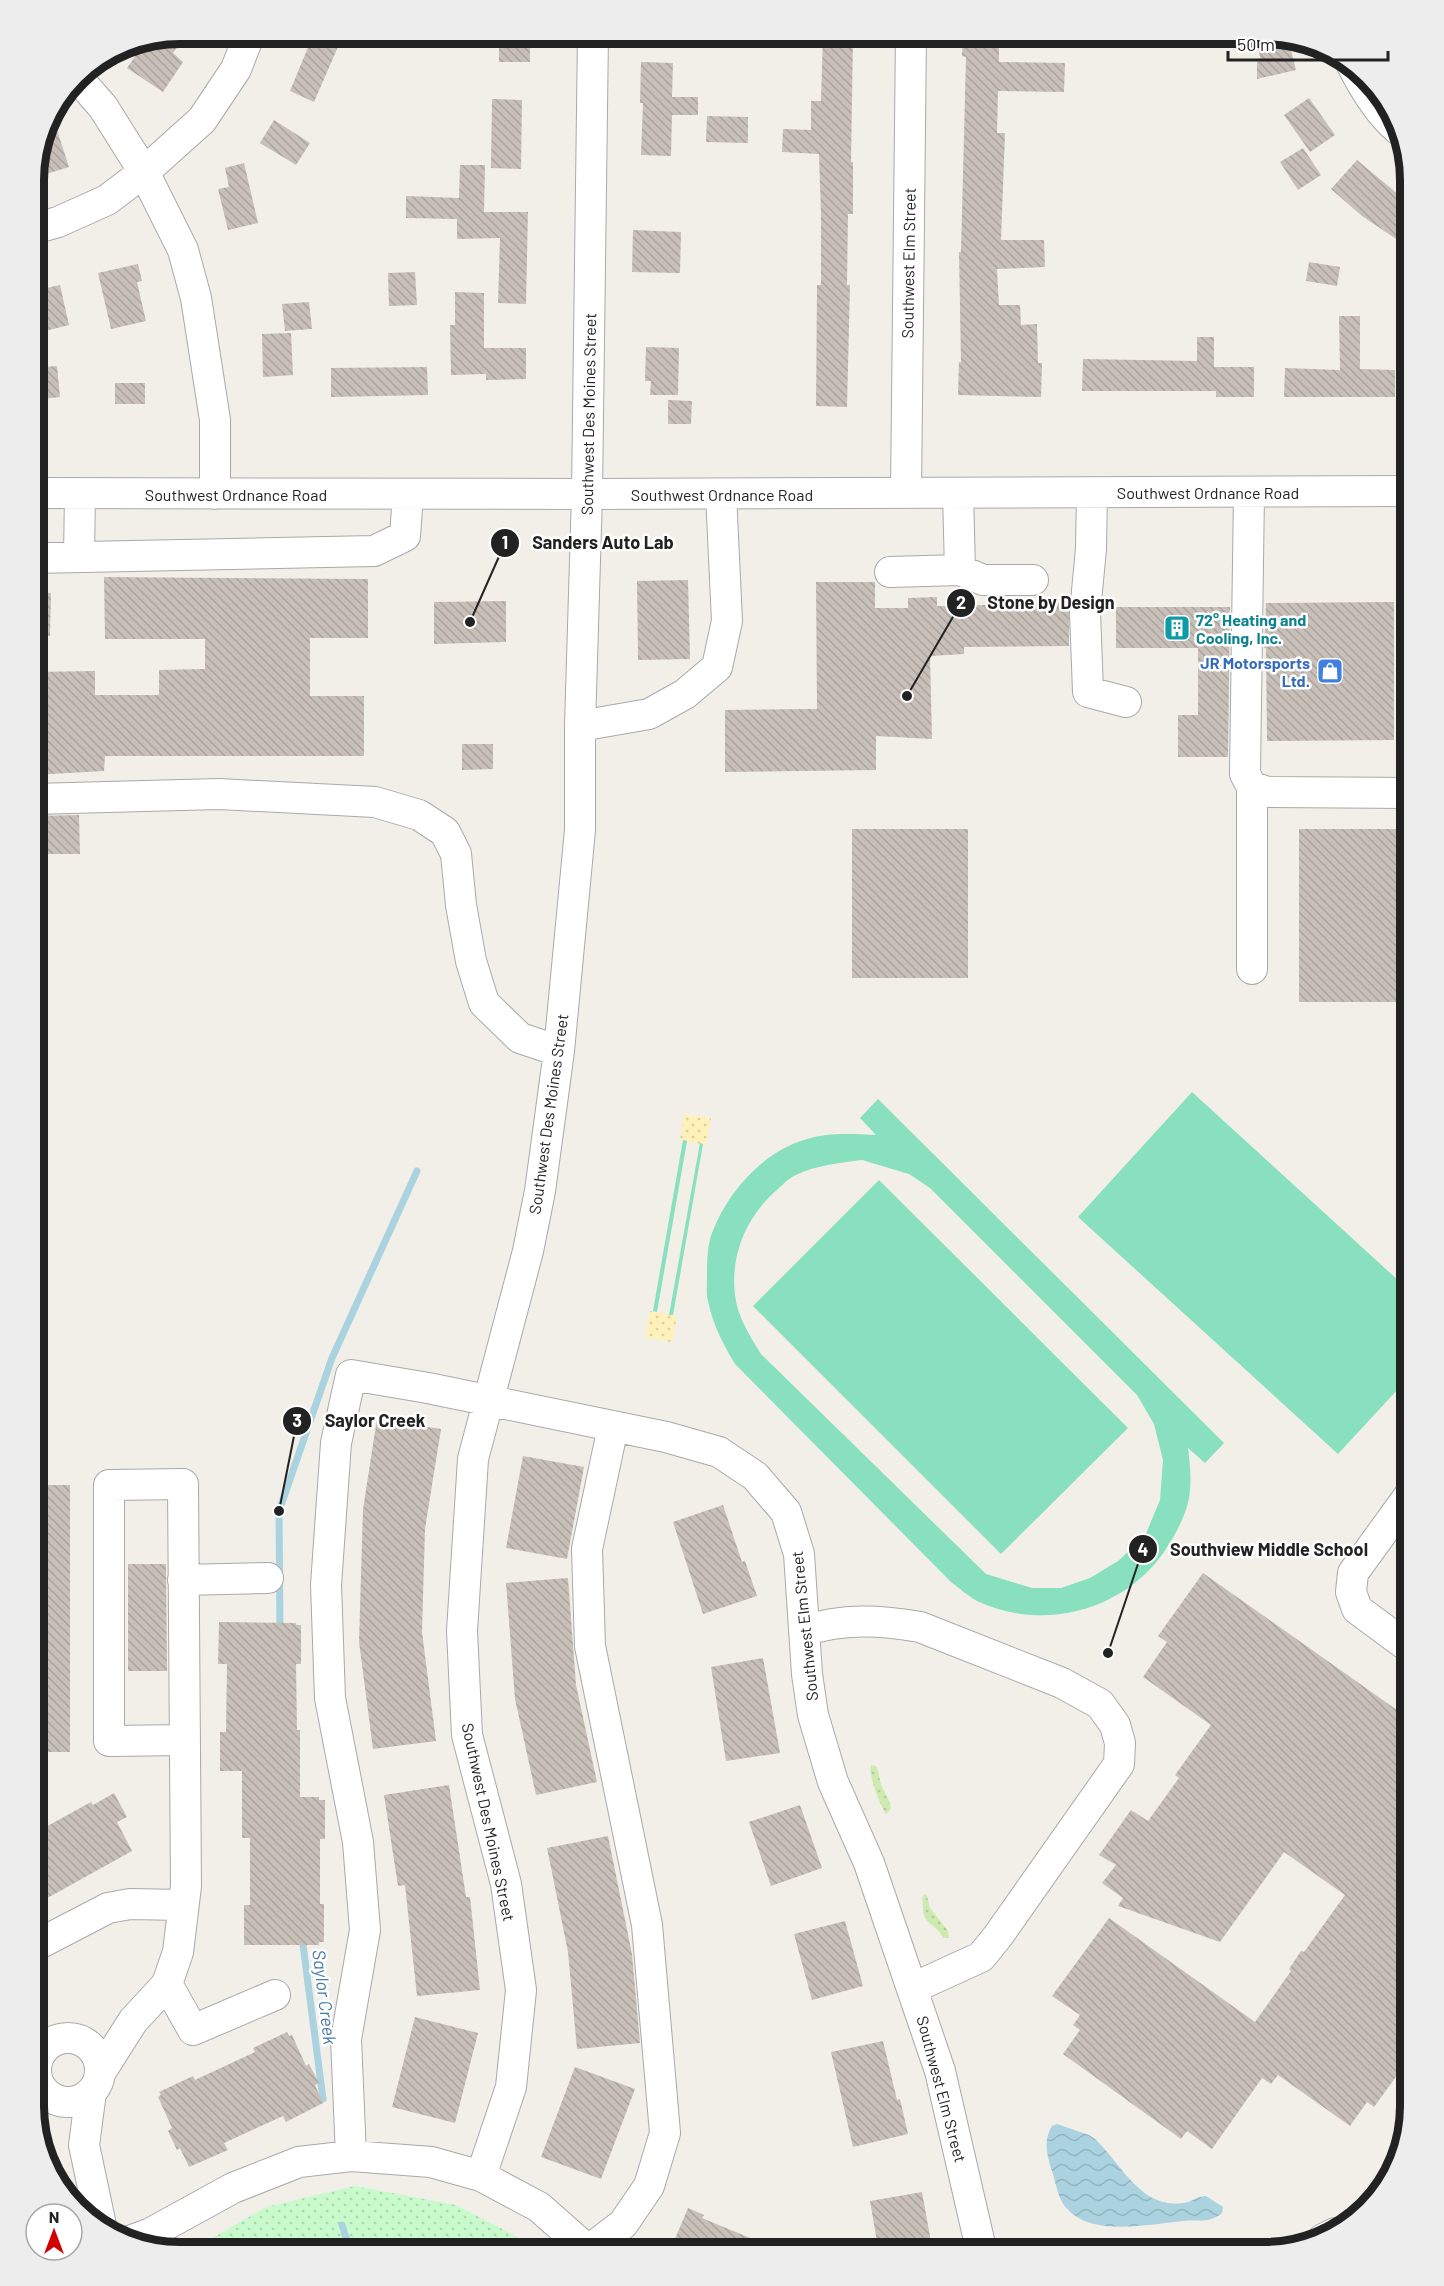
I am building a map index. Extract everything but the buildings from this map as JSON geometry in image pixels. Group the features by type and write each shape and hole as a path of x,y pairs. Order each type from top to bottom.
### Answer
{"street":[{"path":"44,226 107,200 144,172 202,120 236,69 246,44"},
{"name":"Southwest Des Moines Street","path":"481,2176 511,2087 521,1990 506,1884 467,1735 462,1631 473,1459 528,1251 540,1191 559,1051 580,830 593,44"},
{"name":"Southwest Elm Street","path":"906,493 911,44"},
{"path":"83,83 104,107 144,172 183,250 196,298 215,420 215,494"},
{"path":"1367,90 1385,115"},
{"name":"Southwest Ordnance Road","path":"44,493 721,494 1400,491"},
{"path":"1249,492 1245,774 1252,787 1252,969"},
{"path":"957,493 960,570"},
{"path":"1092,493 1091,549 1085,612 1088,692 1126,702"},
{"path":"79,557 80,494"},
{"path":"44,558 374,550 405,536 408,494"},
{"path":"580,726 649,714 685,694 717,667 727,621 721,494"},
{"path":"890,572 960,570 983,580 1033,580"},
{"path":"1252,787 1268,792 1400,793"},
{"path":"44,799 219,794 375,802 419,815 445,832 456,854 461,905 471,961 484,1003 520,1038 559,1051"},
{"name":"Southwest Elm Street","path":"351,2156 346,2039 365,1930 358,1842 330,1698 326,1585 336,1443 351,1376 613,1427 719,1452 755,1476 786,1512 799,1554 807,1674 813,1714 833,1782 869,1863 940,2072 979,2242"},
{"path":"601,2242 622,2224 649,2186 665,2133 647,1925 590,1646 587,1549 613,1427"},
{"path":"44,2092 60,2101 71,2102 82,2099 133,2021 167,1984 178,1952 186,1886 183,1484 109,1485 109,1741 184,1740"},
{"path":"1400,1508 1353,1574 1351,1592 1357,1609 1400,1641"},
{"path":"183,1580 268,1578"},
{"path":"804,1631 823,1625 860,1620 920,1627 1062,1683 1101,1704 1115,1725 1120,1743 1119,1764 998,1936 981,1957 913,1988"},
{"path":"44,1941 108,1908 130,1904 183,1905"},
{"path":"167,1984 193,2030 275,1995"},
{"path":"44,2049 57,2040 77,2040 133,2021"},
{"path":"77,2040 86,2044 99,2061 84,2145 99,2216"},
{"path":"44,2094 84,2145"},
{"path":"141,2237 233,2188 299,2162 351,2156 431,2162 481,2176 538,2207 578,2242"}],"sand":[{"path":"684,1114 711,1118 706,1145 680,1140"},
{"path":"650,1311 677,1316 672,1342 645,1337"}],"green space":[{"path":"1192,1092 1400,1282 1400,1387 1338,1454 1078,1217"},
{"path":"878,1099 1224,1443 1205,1463 1188,1448 1191,1479 1189,1498 1176,1533 1147,1572 1127,1589 1104,1602 1054,1615 1028,1615 1002,1610 970,1597 951,1582 735,1364 723,1342 707,1298 707,1261 712,1233 728,1202 749,1175 762,1163 791,1145 824,1135 876,1135 860,1118","holes":["862,1160 909,1174 930,1188 1137,1395 1154,1424 1163,1460 1160,1500 1145,1536 1118,1561 1090,1578 1061,1588 1032,1588 986,1574 761,1354 741,1318 736,1303 734,1280 738,1250 749,1223 767,1199 786,1181 812,1169"]},
{"path":"683,1140 687,1141 657,1312 653,1311"},
{"path":"700,1143 703,1144 673,1315 669,1315"},
{"path":"879,1180 1128,1428 1001,1554 753,1306"},
{"path":"871,1765 876,1766 881,1785 890,1802 891,1809 886,1814 873,1783"},
{"path":"924,1894 927,1896 930,1908 948,1931 949,1938 943,1938 925,1918 922,1901"},
{"path":"355,2186 456,2205 527,2242 206,2242 266,2207"}],"water":[{"path":"1057,2124 1095,2139 1134,2184 1145,2193 1158,2200 1172,2203 1188,2202 1206,2196 1223,2207 1222,2213 1208,2220 1127,2227 1098,2225 1085,2221 1068,2210 1057,2189 1047,2143 1052,2126"}],"waterway":[{"name":"Saylor Creek","path":"280,1630 279,1511 332,1358 417,1171"},
{"name":"Saylor Creek","path":"302,1937 323,2099"},
{"name":"Saylor Creek","path":"342,2225 347,2242"}],"place":[{"name":"Sanders Auto Lab","path":"470,622"},
{"name":"72° Heating and Cooling, Inc.","path":"1177,628"},
{"name":"JR Motorsports Ltd.","path":"1330,671"},
{"name":"Stone by Design","path":"907,696"},
{"name":"Saylor Creek","path":"279,1511"},
{"name":"Southview Middle School","path":"1108,1653"}]}
